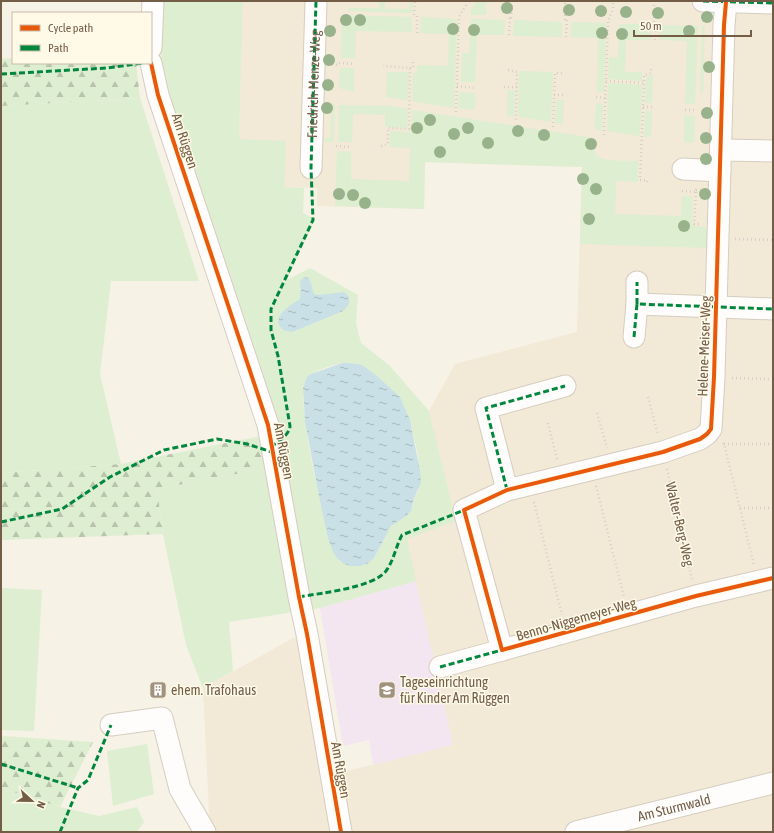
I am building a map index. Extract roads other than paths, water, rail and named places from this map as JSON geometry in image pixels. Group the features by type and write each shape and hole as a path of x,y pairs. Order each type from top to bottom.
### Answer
{"street":[{"path":"152,24 153,1"},
{"name":"Friedrich-Menze-Weg","path":"311,168 316,1"},
{"path":"703,1 773,3"},
{"name":"Helene-Meiser-Weg","path":"506,490 663,452 700,439 716,439 711,429 726,2"},
{"name":"Am Rüggen","path":"151,64 158,95 268,425 307,634 341,832"},
{"path":"721,150 773,151"},
{"path":"683,169 720,171"},
{"path":"634,337 637,282"},
{"name":"Helene-Meiser-Weg","path":"636,304 716,306"},
{"path":"716,306 773,309"},
{"path":"506,490 486,408 565,386"},
{"name":"Benno-Niggemeyer-Weg","path":"502,650 464,510 506,490"},
{"name":"Benno-Niggemeyer-Weg","path":"440,667 696,596 765,580"},
{"path":"111,725 162,718 180,789 205,832"},
{"name":"Am Sturmwald","path":"576,832 773,783"}],"water":[{"path":"304,277 309,278 314,294 318,295 344,292 349,297 349,304 343,311 292,332 283,330 278,321 280,316 287,308 300,299 300,281"},
{"path":"342,363 362,365 377,376 400,397 410,420 420,471 421,483 414,498 411,511 391,526 374,558 367,564 360,566 349,566 343,563 333,552 328,538 305,422 303,388 307,377 311,374"}],"place":[{"name":"ehem. Trafohaus","path":"158,690"},
{"name":"Tageseinrichtung für Kinder Am Rüggen","path":"387,690"}]}
